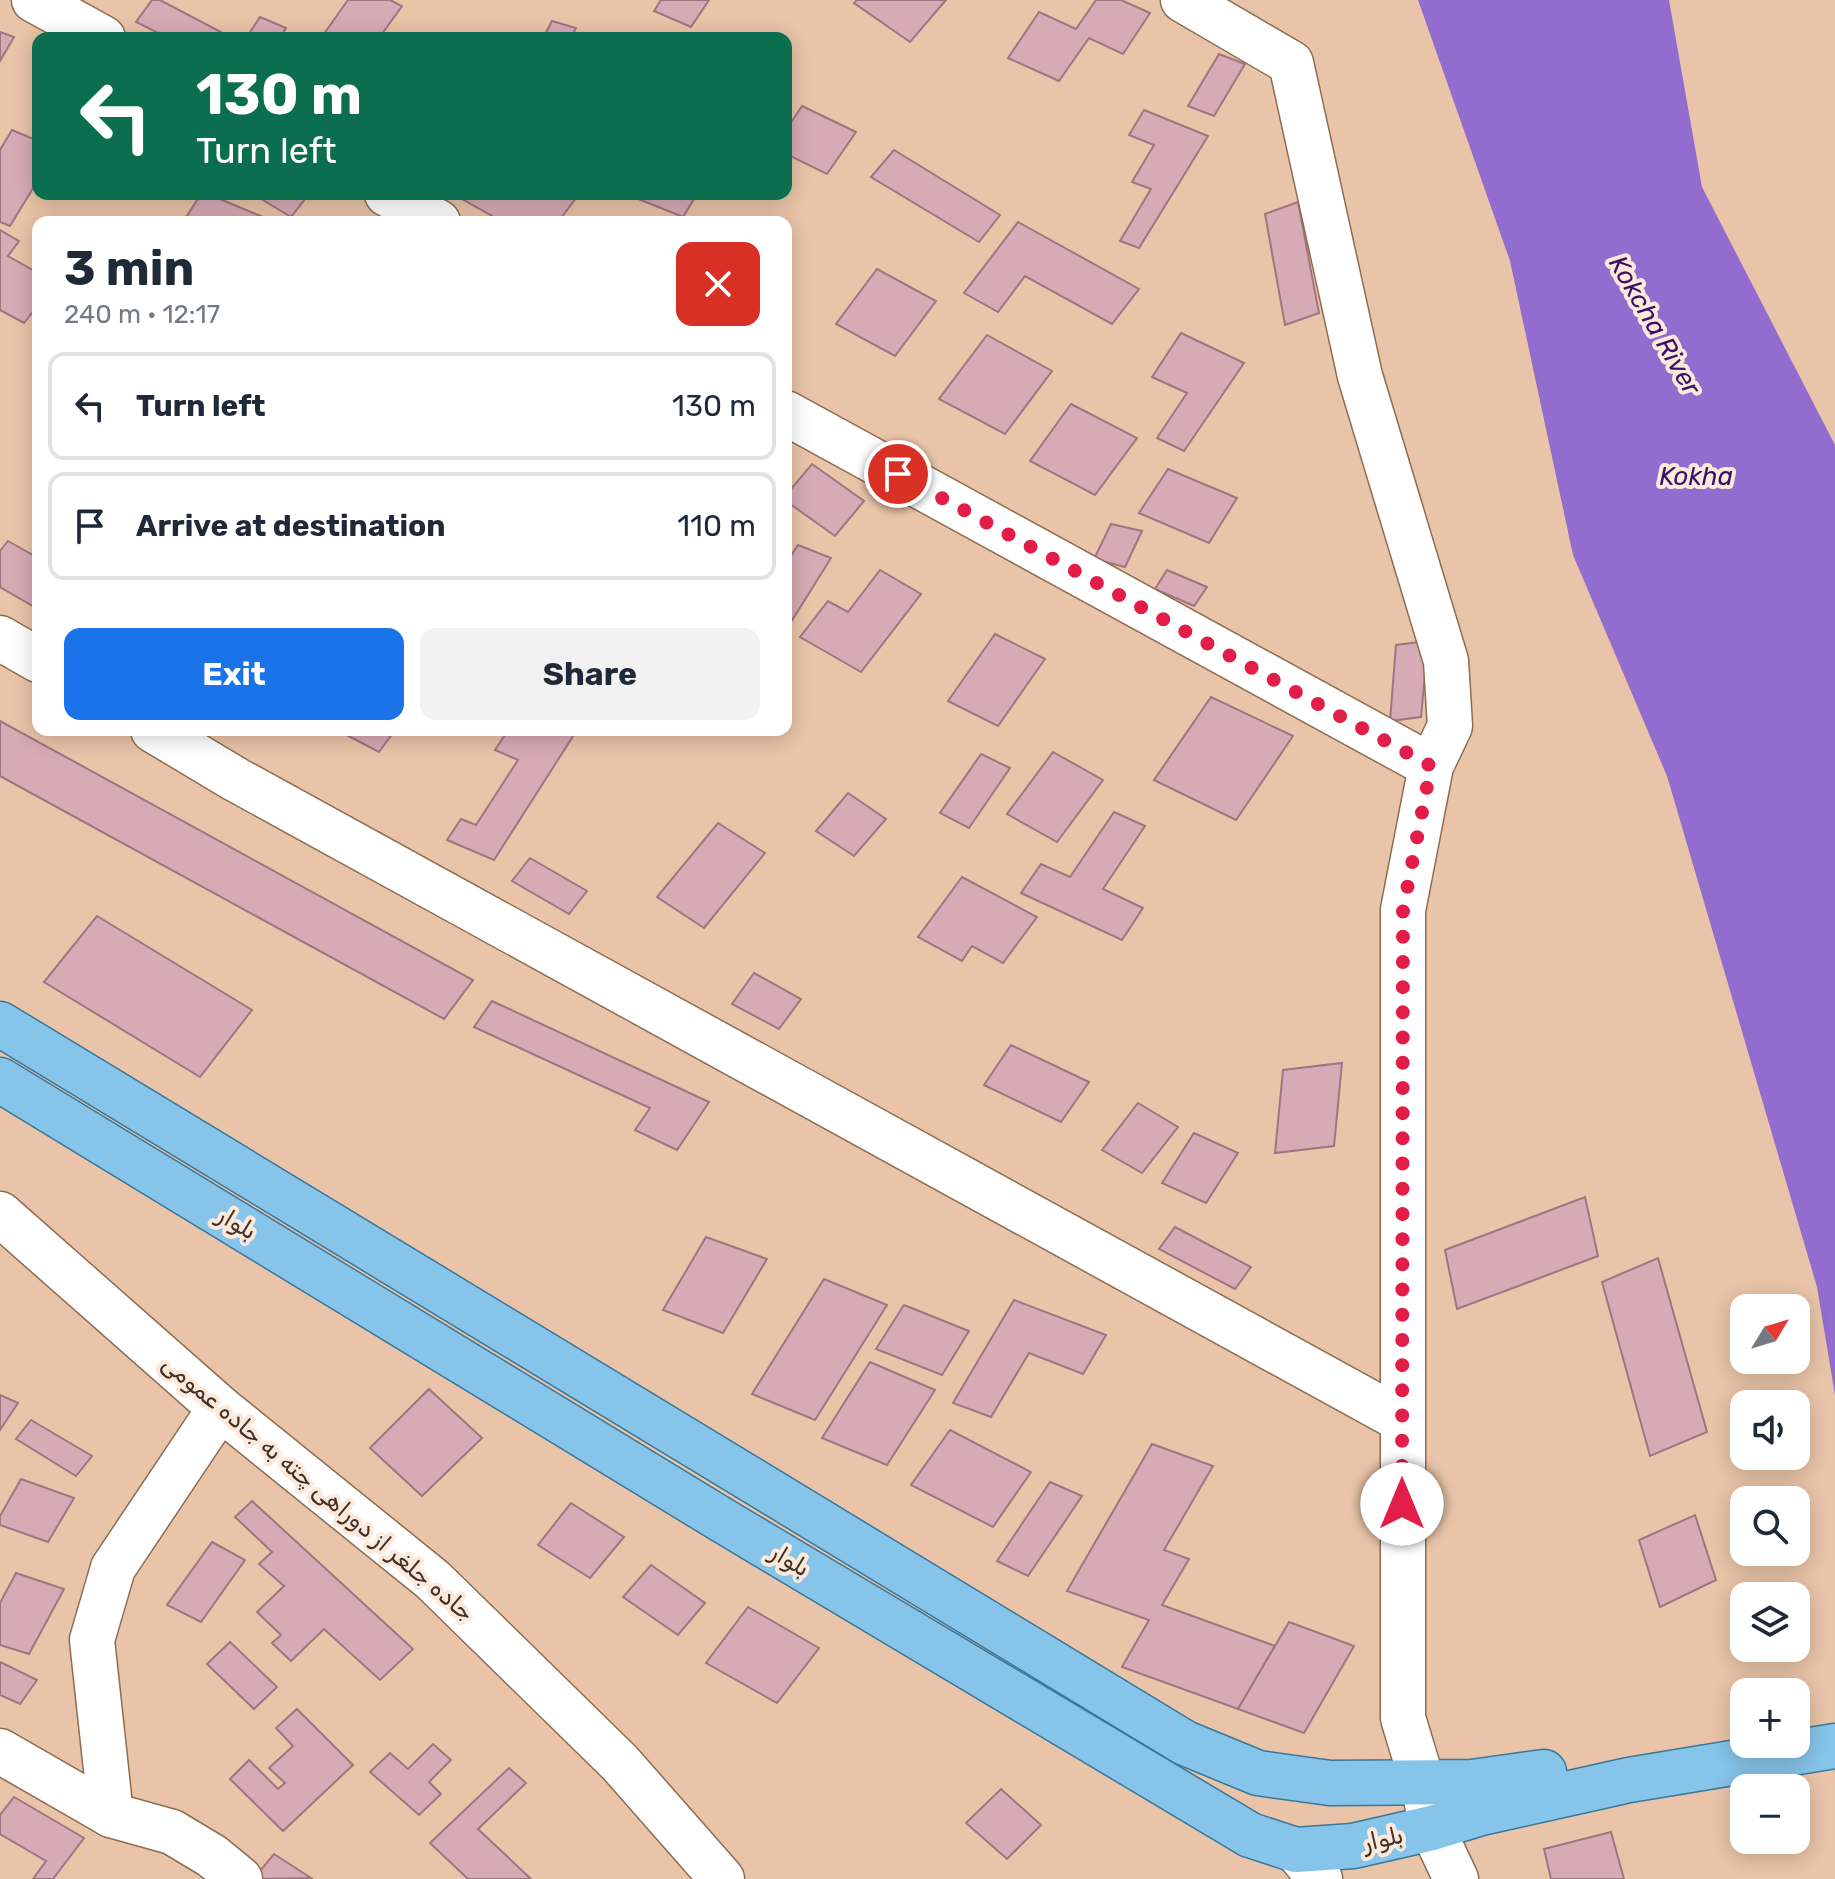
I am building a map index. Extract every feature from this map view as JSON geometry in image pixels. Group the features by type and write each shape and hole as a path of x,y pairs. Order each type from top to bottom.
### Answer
{"main road":[{"name":"بلوار","path":"0,1024 1185,1743 1258,1773 1330,1783 1423,1784 1611,1773"},
{"name":"بلوار","path":"0,1080 727,1523 1250,1835 1308,1865 1353,1846 1432,1828 1611,1773"},
{"path":"1810,1727 1835,1723"},
{"path":"1611,1773 1730,1743"},
{"path":"1611,1773 1835,1746"}],"street":[{"path":"34,0 92,32"},
{"path":"1183,0 1291,63 1360,376 1446,661 1450,726 1431,766 1403,910 1403,1718 1423,1784 1432,1828 1456,1879"},
{"path":"398,200 427,216"},
{"path":"792,416 1431,766"},
{"path":"0,638 32,657"},
{"path":"163,736 249,787 1402,1420"},
{"name":"جاده جلغر از دوراهی چته به جاده عمومی","path":"0,1214 220,1408 433,1580 620,1763 722,1879"},
{"path":"111,1815 92,1640 113,1568 220,1408"},
{"path":"0,1751 111,1815 172,1832 212,1856 240,1879"}],"water":[{"name":"Kokha","path":"1418,0 1669,0 1702,187 1835,445 1835,1395 1817,1287 1667,776 1573,555 1510,261"}],"building":[{"path":"152,0 160,0 221,32 156,32 136,22"},
{"path":"348,0 390,0 402,6 383,32 325,32"},
{"path":"661,0 709,0 691,27 654,11"},
{"path":"857,0 946,0 910,42 854,3"},
{"path":"1096,0 1121,0 1150,13 1123,54 1089,38 1059,81 1008,58 1039,12 1076,29"},
{"path":"260,17 286,28 284,32 250,32"},
{"path":"552,21 576,28 574,32 546,32"},
{"path":"0,32 14,37 0,61"},
{"path":"1219,54 1245,64 1214,116 1188,106"},
{"path":"802,106 856,132 827,174 792,157 792,121"},
{"path":"1144,110 1208,136 1139,248 1120,241 1151,189 1132,182 1154,145 1129,135"},
{"path":"12,130 32,138 32,190 10,226 0,222 0,150"},
{"path":"894,150 1000,215 979,242 871,177"},
{"path":"197,200 222,200 261,216 187,216"},
{"path":"263,200 304,200 289,216"},
{"path":"464,200 574,200 562,216 492,216"},
{"path":"641,200 693,200 684,216"},
{"path":"1298,202 1319,313 1285,325 1265,214"},
{"path":"1018,222 1139,289 1112,324 1025,276 998,312 964,293"},
{"path":"0,230 19,241 8,256 32,270 32,313 24,323 0,310"},
{"path":"877,269 936,301 895,356 836,324"},
{"path":"1181,333 1244,363 1184,451 1157,438 1187,393 1152,377"},
{"path":"987,335 1052,371 1005,434 939,399"},
{"path":"1071,404 1137,438 1095,495 1030,461"},
{"path":"812,464 864,501 835,536 792,505 792,488"},
{"path":"1168,469 1237,498 1209,543 1139,513"},
{"path":"1111,524 1142,531 1125,567 1094,559"},
{"path":"8,541 32,555 32,606 0,587 0,551"},
{"path":"798,545 831,558 792,620 792,554"},
{"path":"880,570 921,594 861,672 800,637 828,601 848,612"},
{"path":"1167,570 1207,587 1194,606 1155,589"},
{"path":"995,634 1045,659 998,726 948,701"},
{"path":"1428,641 1421,717 1390,721 1396,645"},
{"path":"1211,697 1293,736 1236,820 1154,780"},
{"path":"0,721 473,980 444,1019 0,776"},
{"path":"348,736 391,736 379,752"},
{"path":"504,736 573,736 494,860 447,840 461,819 476,825 518,760 495,750"},
{"path":"1053,752 1103,780 1057,842 1007,814"},
{"path":"981,754 1010,768 969,828 940,813"},
{"path":"848,793 886,819 854,856 816,831"},
{"path":"1114,812 1145,826 1103,889 1143,908 1122,940 1021,893 1041,864 1070,877"},
{"path":"718,823 765,853 704,928 657,897"},
{"path":"530,858 587,891 569,914 512,881"},
{"path":"962,877 1037,917 1003,963 972,946 962,961 918,937"},
{"path":"97,916 252,1010 200,1077 44,982"},
{"path":"754,973 801,999 779,1029 732,1004"},
{"path":"492,1001 709,1102 677,1150 635,1130 650,1108 474,1027"},
{"path":"1011,1045 1089,1082 1061,1122 984,1085"},
{"path":"1342,1063 1334,1146 1275,1153 1283,1070"},
{"path":"1138,1103 1178,1127 1142,1173 1102,1150"},
{"path":"1194,1133 1238,1153 1206,1203 1162,1183"},
{"path":"1585,1197 1598,1256 1457,1309 1445,1250"},
{"path":"1175,1227 1251,1267 1235,1289 1159,1249"},
{"path":"706,1237 767,1259 723,1333 663,1310"},
{"path":"1658,1258 1707,1432 1650,1456 1602,1282"},
{"path":"824,1279 887,1305 815,1420 752,1394"},
{"path":"1014,1300 1106,1335 1083,1374 1029,1353 991,1417 953,1403"},
{"path":"904,1305 969,1331 942,1375 876,1349"},
{"path":"870,1362 935,1390 887,1465 822,1438"},
{"path":"429,1389 482,1438 422,1496 370,1448"},
{"path":"0,1395 18,1403 0,1430"},
{"path":"31,1420 92,1456 76,1476 16,1439"},
{"path":"950,1430 1031,1472 993,1527 911,1485"},
{"path":"1152,1444 1213,1466 1164,1550 1189,1559 1162,1605 1275,1646 1238,1709 1122,1667 1149,1620 1067,1591"},
{"path":"21,1479 74,1498 48,1542 0,1525 0,1516"},
{"path":"1050,1482 1082,1496 1028,1576 997,1561"},
{"path":"252,1501 413,1649 380,1680 324,1629 291,1661 272,1643 281,1635 257,1612 284,1586 259,1564 272,1552 235,1517"},
{"path":"571,1503 624,1537 590,1578 538,1545"},
{"path":"1695,1515 1716,1580 1660,1607 1639,1540"},
{"path":"212,1542 245,1560 201,1622 167,1605"},
{"path":"651,1565 705,1603 678,1635 623,1597"},
{"path":"16,1573 64,1589 29,1654 0,1645 0,1603"},
{"path":"748,1607 819,1648 777,1703 706,1663"},
{"path":"1289,1622 1354,1646 1304,1733 1238,1709"},
{"path":"230,1642 277,1687 254,1709 207,1664"},
{"path":"0,1662 37,1680 20,1704 0,1695"},
{"path":"297,1709 353,1765 283,1831 230,1779 249,1760 278,1789 285,1783 269,1768 293,1746 276,1728"},
{"path":"433,1744 451,1760 429,1782 441,1794 419,1815 370,1772 390,1753 408,1769"},
{"path":"509,1768 526,1783 478,1829 531,1879 468,1879 430,1843"},
{"path":"1001,1789 1041,1825 1007,1859 966,1823"},
{"path":"14,1797 84,1838 53,1879 33,1879 46,1861 0,1834 0,1815"},
{"path":"1611,1832 1624,1879 1551,1879 1544,1849"},
{"path":"274,1854 311,1878 255,1877"}],"route":[{"path":"898,474 1431,766 1403,910 1402,1504"}],"water label":[{"name":"Kokcha River","path":"1655,325"}]}
